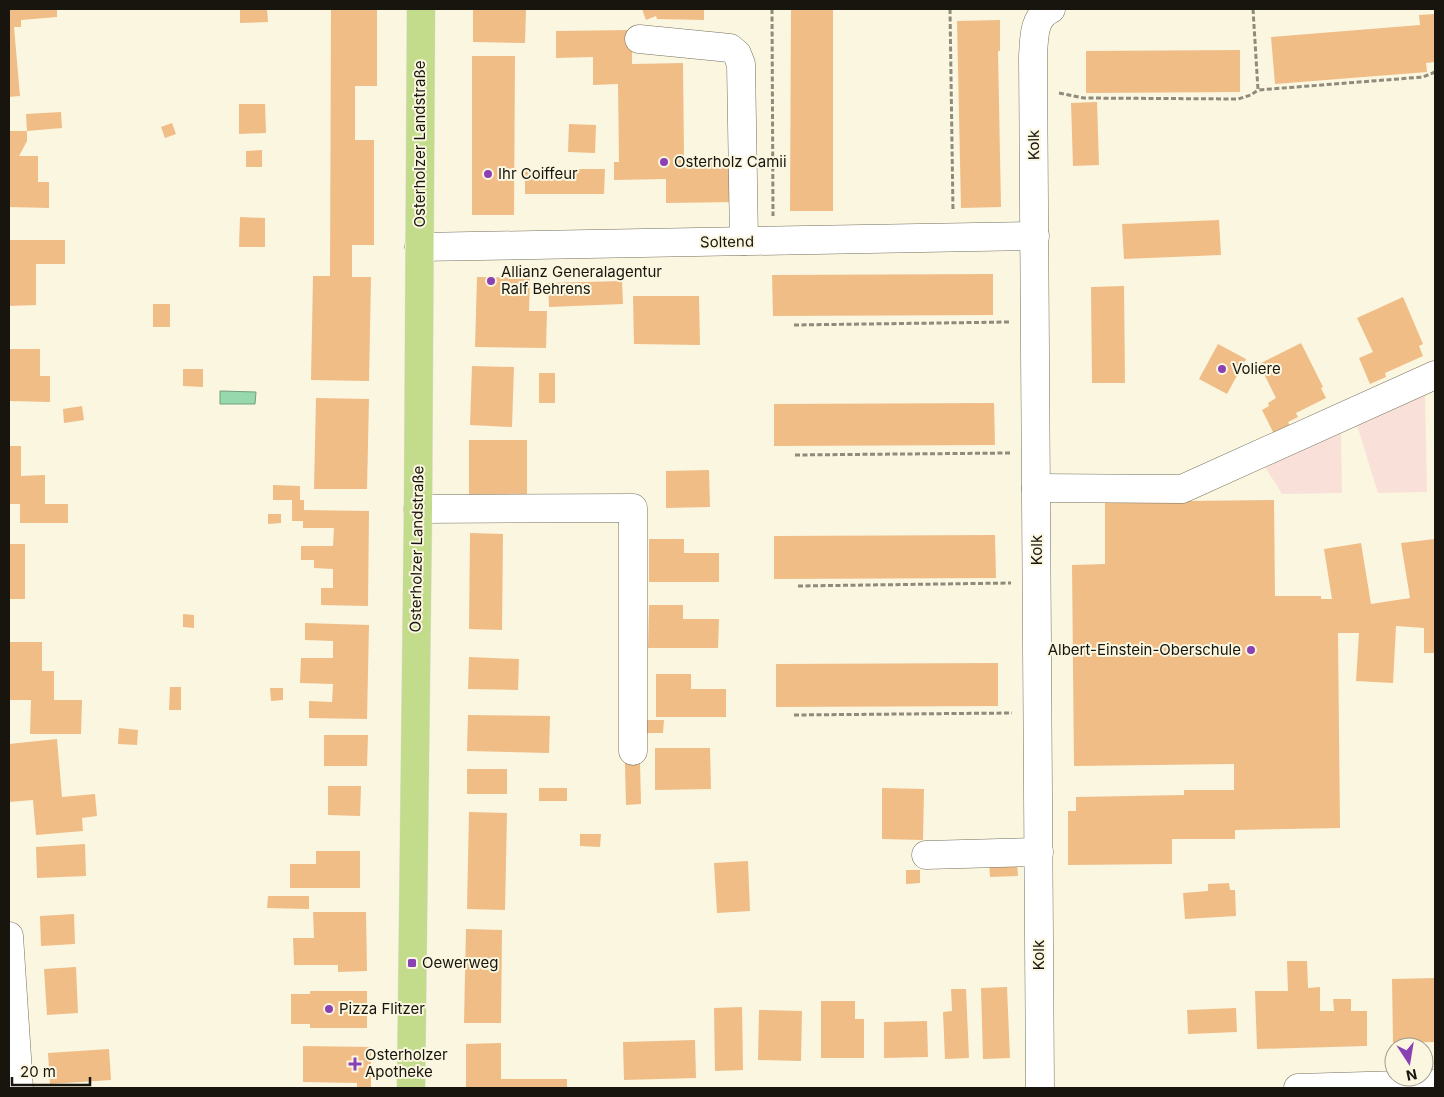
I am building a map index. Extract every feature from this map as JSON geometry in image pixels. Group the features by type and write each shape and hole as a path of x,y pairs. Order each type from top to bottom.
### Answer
{"main road":[{"name":"Osterholzer Landstraße","path":"411,1088 418,509 421,9"}],"street":[{"name":"Kolk","path":"1040,1088 1033,89 1035,28 1047,11"},
{"path":"640,40 730,48 737,54 741,64 744,241"},
{"name":"Soltend","path":"419,247 1035,236"},
{"path":"1036,488 1182,489 1435,375"},
{"path":"418,509 633,508 633,751"},
{"path":"926,855 1038,852"},
{"path":"9,936 20,1088"},
{"path":"1298,1088 1435,1084"}],"path":[{"path":"772,9 773,241"},
{"path":"950,9 954,238"},
{"path":"1253,9 1258,90"},
{"path":"1033,89 1084,98 1238,99 1251,95 1258,90 1423,77 1435,72"},
{"path":"794,324 1035,322"},
{"path":"795,456 1036,452"},
{"path":"798,586 1037,583"},
{"path":"794,715 1038,713"}],"shaded area":[{"path":"220,391 256,392 255,404 220,404"},
{"path":"1425,393 1427,492 1378,493 1356,422"},
{"path":"1341,432 1342,493 1282,494 1265,467"}],"building":[{"path":"9,9 57,9 57,17 21,20 21,27 14,27 20,96 9,97"},
{"path":"240,9 267,9 268,22 240,23"},
{"path":"331,9 377,9 377,86 355,86 355,140 374,140 374,245 352,245 352,277 371,277 369,381 311,380 313,276 330,276"},
{"path":"473,9 526,9 525,43 473,42"},
{"path":"642,9 704,9 704,20 657,19 656,16 646,20"},
{"path":"791,9 833,9 833,211 790,211"},
{"path":"1435,14 1435,62 1426,63 1427,72 1275,84 1271,37 1420,25 1419,15"},
{"path":"1000,20 1000,51 998,51 1001,207 961,208 957,21"},
{"path":"632,30 632,64 683,63 684,158 736,158 736,202 666,203 666,179 614,180 614,162 619,162 618,84 593,85 593,57 556,58 556,31"},
{"path":"1240,50 1240,92 1086,93 1086,51"},
{"path":"472,56 515,56 514,215 472,215"},
{"path":"1097,102 1099,165 1073,166 1071,103"},
{"path":"239,104 265,104 266,133 239,134"},
{"path":"61,112 62,128 27,131 26,114"},
{"path":"172,123 176,134 165,138 161,127"},
{"path":"569,124 596,125 595,153 568,152"},
{"path":"9,131 27,131 27,141 19,156 38,156 38,182 49,182 49,208 9,207"},
{"path":"262,150 262,167 246,167 246,151"},
{"path":"525,169 605,169 604,194 525,194"},
{"path":"240,217 265,218 265,247 239,247"},
{"path":"1219,220 1221,255 1124,259 1122,224"},
{"path":"9,240 65,240 65,264 36,264 36,305 9,306"},
{"path":"993,274 993,315 773,316 772,275"},
{"path":"477,277 530,278 529,311 547,311 546,348 475,347"},
{"path":"622,281 623,304 549,307 548,283"},
{"path":"1124,286 1125,383 1092,383 1091,287"},
{"path":"633,296 699,296 700,345 634,344"},
{"path":"1403,297 1423,344 1419,346 1423,356 1385,373 1386,377 1370,384 1359,358 1373,352 1357,318"},
{"path":"153,304 170,304 170,327 153,327"},
{"path":"1301,343 1323,387 1321,388 1326,398 1296,413 1298,417 1288,422 1290,426 1274,434 1262,410 1269,406 1268,403 1276,398 1259,364"},
{"name":"Voliere","path":"1218,344 1246,359 1227,394 1199,379"},
{"path":"9,349 40,349 40,376 50,376 50,402 9,401"},
{"path":"472,366 514,367 512,427 470,425"},
{"path":"183,369 203,369 203,387 183,386"},
{"path":"539,373 555,373 555,403 539,403"},
{"path":"316,398 369,399 367,489 314,489"},
{"path":"994,403 995,445 774,446 774,404"},
{"path":"82,406 84,420 64,423 63,409"},
{"path":"469,440 527,440 527,502 469,501"},
{"path":"9,446 21,446 21,476 45,475 45,504 68,504 68,523 20,523 20,504 9,504"},
{"path":"709,470 710,507 666,508 666,471"},
{"path":"273,485 300,486 300,500 304,500 304,510 369,511 368,606 321,605 321,588 333,588 333,569 314,568 314,560 301,560 301,546 333,546 334,528 303,528 303,521 292,521 292,500 273,500"},
{"path":"1274,500 1275,596 1321,596 1321,599 1332,599 1324,549 1361,543 1371,604 1410,598 1401,543 1435,539 1435,653 1424,653 1424,628 1396,626 1393,683 1356,681 1359,633 1338,633 1340,828 1235,830 1235,839 1172,839 1172,864 1068,865 1068,811 1076,811 1076,797 1184,795 1184,790 1234,790 1234,764 1074,766 1072,565 1105,564 1105,502"},
{"path":"268,514 281,514 281,523 268,524"},
{"path":"470,533 503,534 502,630 469,629"},
{"path":"995,535 996,578 774,579 774,536"},
{"path":"649,539 684,539 684,553 719,553 719,582 649,582"},
{"path":"9,544 25,544 25,599 9,599"},
{"path":"649,605 683,605 683,619 719,619 718,648 648,648"},
{"path":"183,614 194,615 194,628 183,627"},
{"path":"305,623 369,625 367,719 309,718 309,701 332,702 333,684 300,683 301,658 333,658 333,641 305,640"},
{"path":"9,642 42,642 42,671 54,671 54,700 82,700 81,734 30,734 31,700 9,700"},
{"path":"469,657 519,659 518,690 468,689"},
{"path":"998,663 998,706 776,707 776,664"},
{"path":"656,674 691,674 691,689 726,689 726,717 656,717"},
{"path":"170,687 181,687 181,710 169,710"},
{"path":"270,688 283,688 283,700 271,701"},
{"path":"468,715 550,716 549,753 467,751"},
{"path":"642,720 664,720 663,733 642,733"},
{"path":"119,728 138,730 137,745 118,744"},
{"path":"324,735 368,735 367,766 324,766"},
{"path":"57,739 62,797 95,794 97,816 82,818 83,831 36,835 33,800 9,802 9,744"},
{"path":"655,748 710,748 711,789 655,790"},
{"path":"640,762 641,804 626,805 625,763"},
{"path":"467,769 507,769 507,794 467,794"},
{"path":"328,786 361,786 360,816 328,815"},
{"path":"539,788 567,788 567,801 539,801"},
{"path":"882,788 924,789 923,840 882,839"},
{"path":"469,812 507,813 505,910 467,909"},
{"path":"580,834 601,834 600,847 580,846"},
{"path":"85,844 86,876 37,878 36,847"},
{"path":"316,851 360,851 360,888 290,888 290,864 316,864"},
{"path":"748,861 750,911 717,913 714,863"},
{"path":"1017,862 1018,876 990,877 989,863"},
{"path":"906,870 920,870 920,883 906,884"},
{"path":"1229,883 1230,890 1235,890 1236,916 1185,919 1183,893 1208,891 1208,884"},
{"path":"268,896 309,896 309,909 267,908"},
{"path":"313,912 366,912 367,971 338,972 338,965 294,965 293,938 314,938"},
{"path":"74,914 75,944 41,946 40,916"},
{"path":"466,929 502,930 501,1023 464,1023"},
{"path":"1287,961 1307,961 1308,988 1320,987 1320,1011 1334,1011 1333,999 1351,999 1351,1011 1367,1011 1367,1046 1257,1049 1255,991 1288,991"},
{"path":"76,967 78,1013 47,1015 44,969"},
{"path":"1435,978 1435,1042 1434,1037 1393,1037 1392,979"},
{"path":"1007,987 1010,1058 983,1059 981,988"},
{"path":"951,989 966,989 969,1058 945,1059 943,1012 952,1011"},
{"name":"Pizza Flitzer","path":"310,991 367,991 367,1028 310,1028 310,1024 291,1024 291,994 310,994"},
{"path":"821,1001 855,1001 855,1019 864,1019 864,1058 821,1058"},
{"path":"742,1007 743,1070 715,1071 714,1008"},
{"path":"1236,1008 1237,1032 1188,1034 1187,1010"},
{"path":"759,1010 802,1011 801,1061 758,1060"},
{"path":"927,1021 928,1057 884,1058 884,1022"},
{"path":"695,1040 696,1078 624,1080 623,1042"},
{"path":"501,1043 501,1079 567,1079 567,1088 466,1088 466,1044"},
{"path":"303,1046 371,1047 371,1088 357,1088 357,1083 303,1082"},
{"path":"109,1049 111,1080 50,1084 48,1053"}],"place":[{"name":"Osterholz Camii","path":"664,162"},
{"name":"Ihr Coiffeur","path":"488,174"},
{"name":"Allianz Generalagentur Ralf Behrens","path":"491,281"},
{"name":"Voliere","path":"1222,369"},
{"name":"Albert-Einstein-Oberschule","path":"1251,650"},
{"name":"Oewerweg","path":"412,963"},
{"name":"Pizza Flitzer","path":"329,1009"},
{"name":"Osterholzer Apotheke","path":"355,1064"}]}
